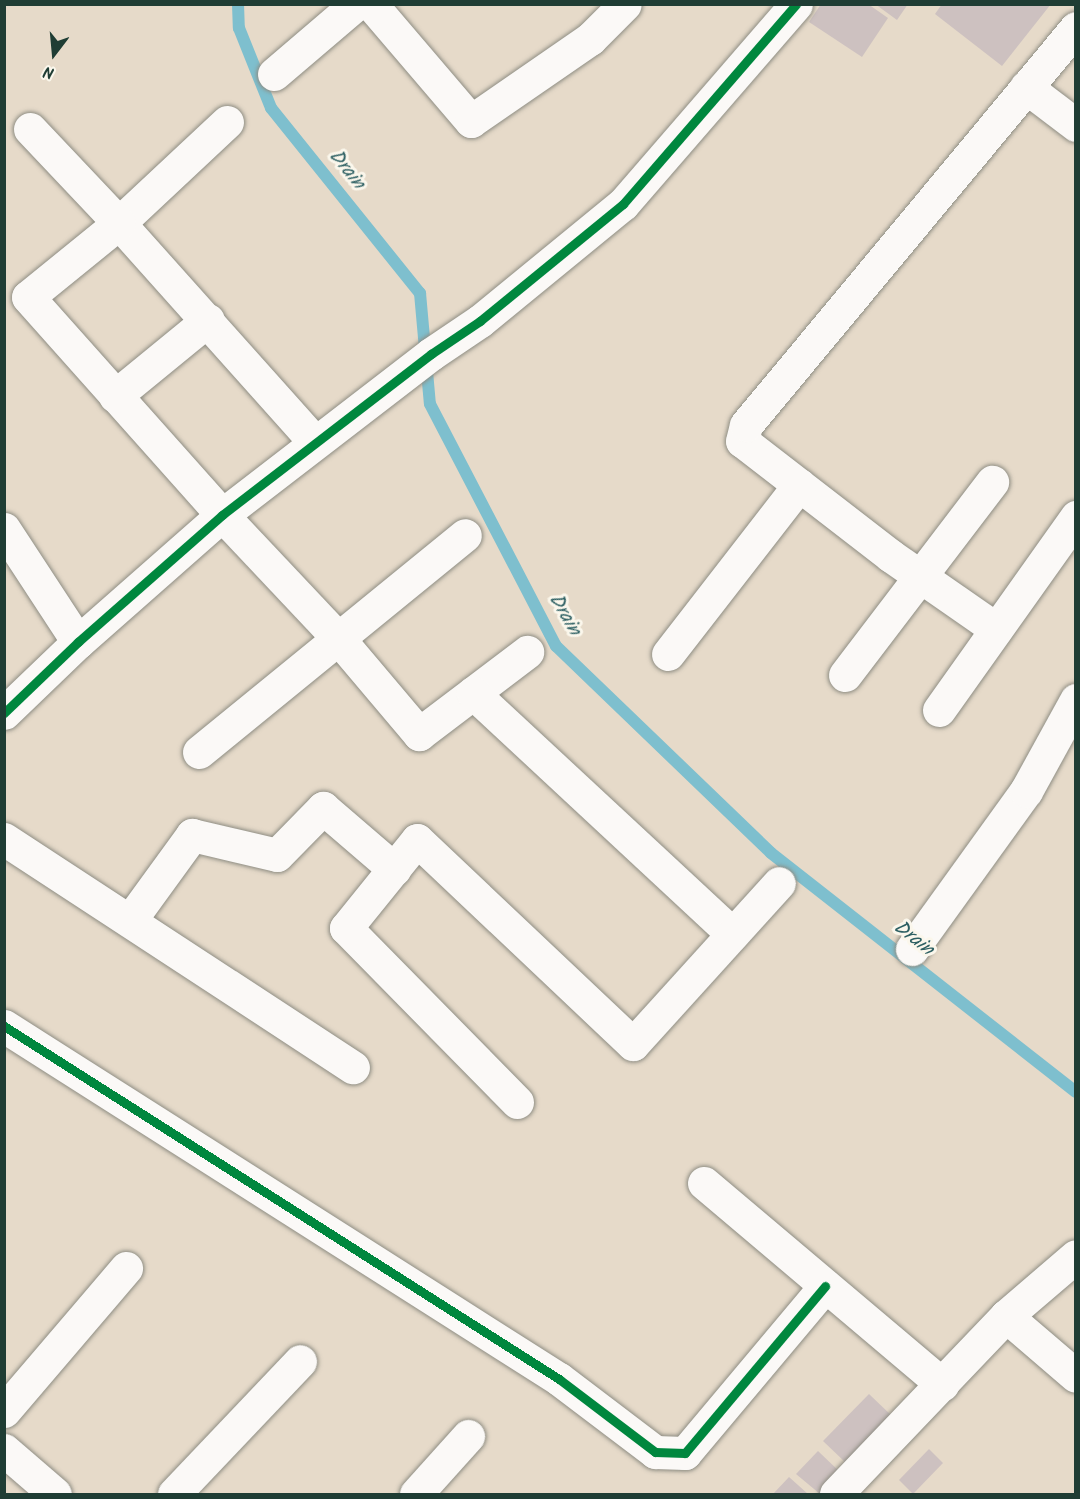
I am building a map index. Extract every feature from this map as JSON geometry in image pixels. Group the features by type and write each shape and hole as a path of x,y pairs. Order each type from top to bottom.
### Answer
{"street":[{"path":"274,74 356,4"},
{"path":"371,4 471,121 590,39 625,4"},
{"path":"4,713 78,642 222,516 410,370 480,321 623,204 796,4"},
{"path":"996,629 920,576 742,441 746,426 1076,28"},
{"path":"1026,87 1076,125"},
{"path":"227,122 119,223 28,297 222,516 338,638 418,734 527,652"},
{"path":"30,129 208,320 315,442"},
{"path":"115,396 208,320"},
{"path":"845,675 992,482"},
{"path":"668,654 799,486"},
{"path":"939,710 1076,517"},
{"path":"4,529 78,642"},
{"path":"199,752 465,535"},
{"path":"473,693 732,934"},
{"path":"912,949 1026,791 1076,700"},
{"path":"131,919 192,835 277,855 322,808 393,869"},
{"path":"4,839 131,919 353,1067"},
{"path":"517,1102 346,928 417,840 633,1044 779,883"},
{"path":"4,1026 559,1379 655,1452 685,1454 825,1286"},
{"path":"704,1183 942,1384"},
{"path":"836,1494 1006,1316 1076,1256"},
{"path":"4,1411 126,1268"},
{"path":"1006,1316 1076,1376"},
{"path":"174,1494 300,1361"},
{"path":"416,1494 468,1436"},
{"path":"4,1449 55,1494"}],"building":[{"path":"821,4 868,4 888,18 862,57 809,22"},
{"path":"875,4 908,4 897,20"},
{"path":"942,4 1051,4 1002,66 935,14"},
{"path":"869,1394 892,1416 846,1463 823,1441"},
{"path":"929,1449 943,1463 913,1494 899,1480"},
{"path":"818,1451 841,1473 820,1494 796,1474"},
{"path":"789,1477 808,1494 773,1494"}],"waterway":[{"name":"Drain","path":"238,4 239,28 271,108 420,293 430,404 556,646 771,853 1076,1092"}],"cycle path":[{"path":"4,713 78,642 222,515 431,354 480,321 623,204 796,4"},
{"path":"4,1026 559,1379 655,1452 685,1453 825,1286"}]}
